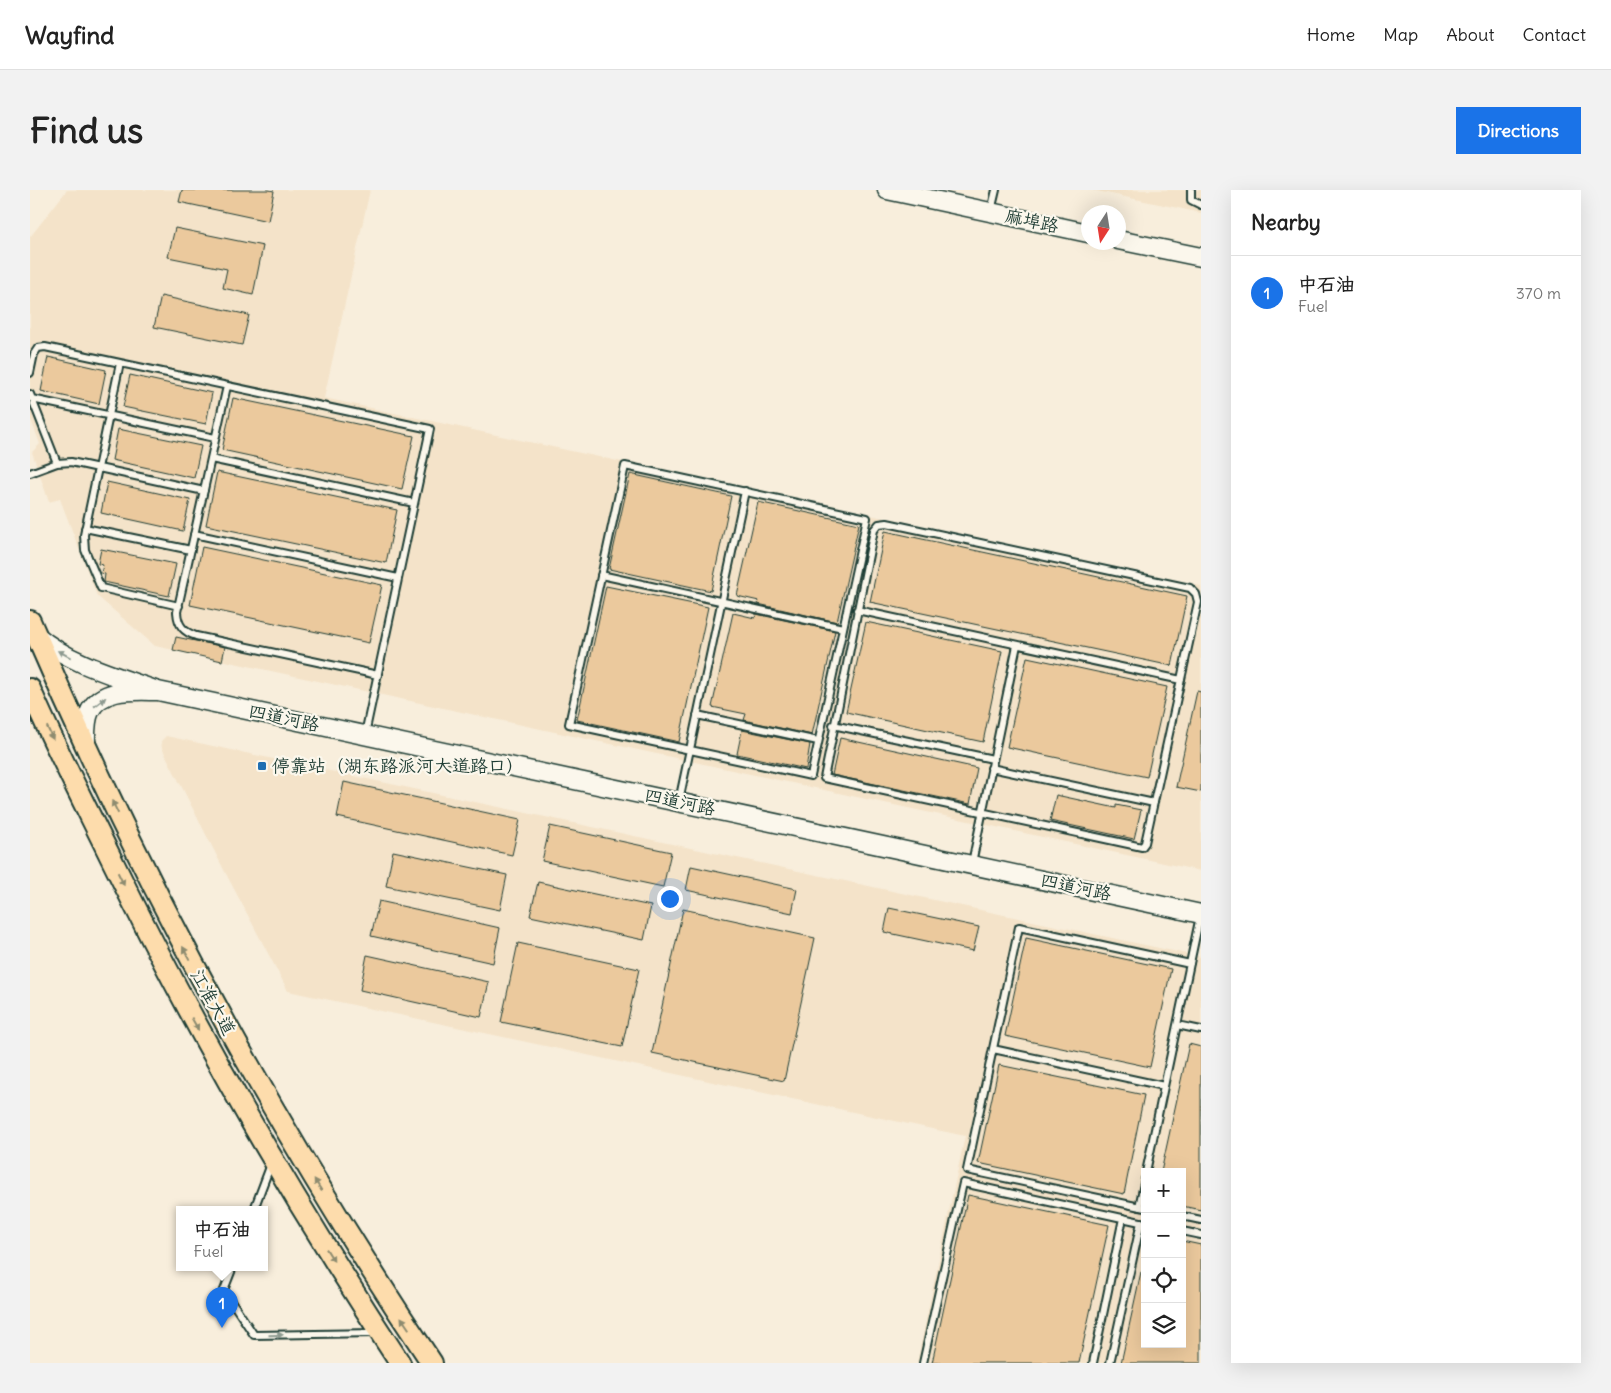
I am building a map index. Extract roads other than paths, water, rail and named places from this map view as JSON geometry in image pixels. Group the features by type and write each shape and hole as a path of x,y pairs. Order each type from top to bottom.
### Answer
{"main road":[{"name":"江淮大道","path":"33,628 86,746 173,927 219,1013 300,1156 432,1363"},
{"name":"江淮大道","path":"30,689 150,939 192,1018 273,1160 400,1363"}],"street":[{"name":"麻埠路","path":"887,190 1081,231"},
{"path":"1126,242 1201,257"},
{"path":"33,628 49,646 78,661 158,691"},
{"path":"86,746 90,711 97,702 111,694 127,691 158,691"},
{"name":"四道河路","path":"158,691 1201,914"}],"lane":[{"path":"991,212 996,190"},
{"path":"1191,190 1191,200 1201,206"},
{"path":"30,372 34,354 38,348 45,347 430,429 365,735"},
{"path":"120,363 86,528 85,550 101,588 179,606"},
{"path":"227,386 179,606 178,620 180,626 187,633 196,636 378,674"},
{"path":"31,397 109,416 215,438"},
{"path":"31,397 56,463"},
{"path":"211,459 414,503"},
{"path":"30,473 56,463 71,462 204,491"},
{"path":"625,466 867,518 811,776 569,724 601,576 625,466"},
{"path":"678,802 745,492"},
{"path":"887,523 1190,588 1196,594 1198,602 1145,843 1142,847 982,814 824,778 857,610 874,530 879,524 887,523"},
{"path":"86,528 191,550"},
{"path":"194,534 398,578"},
{"path":"601,576 843,628"},
{"path":"857,610 1181,680"},
{"path":"971,865 1017,644"},
{"path":"697,715 818,741"},
{"path":"833,725 993,759"},
{"path":"991,768 1154,803"},
{"path":"1147,1168 1201,914"},
{"path":"1141,1208 968,1170 1019,927 1190,964"},
{"path":"1177,1025 1201,1030"},
{"path":"993,1049 1164,1086"},
{"path":"255,1206 273,1160"},
{"path":"923,1363 962,1183 1141,1222"},
{"path":"1186,1217 1201,1220"},
{"path":"1093,1363 1123,1218"},
{"path":"1110,1363 1141,1231"},
{"path":"1186,1232 1201,1235"},
{"path":"231,1271 224,1290 254,1335 380,1333"}],"place":[{"name":"停靠站（湖东路派河大道路口）","path":"262,766"},
{"name":"中石油","path":"222,1328"}]}
